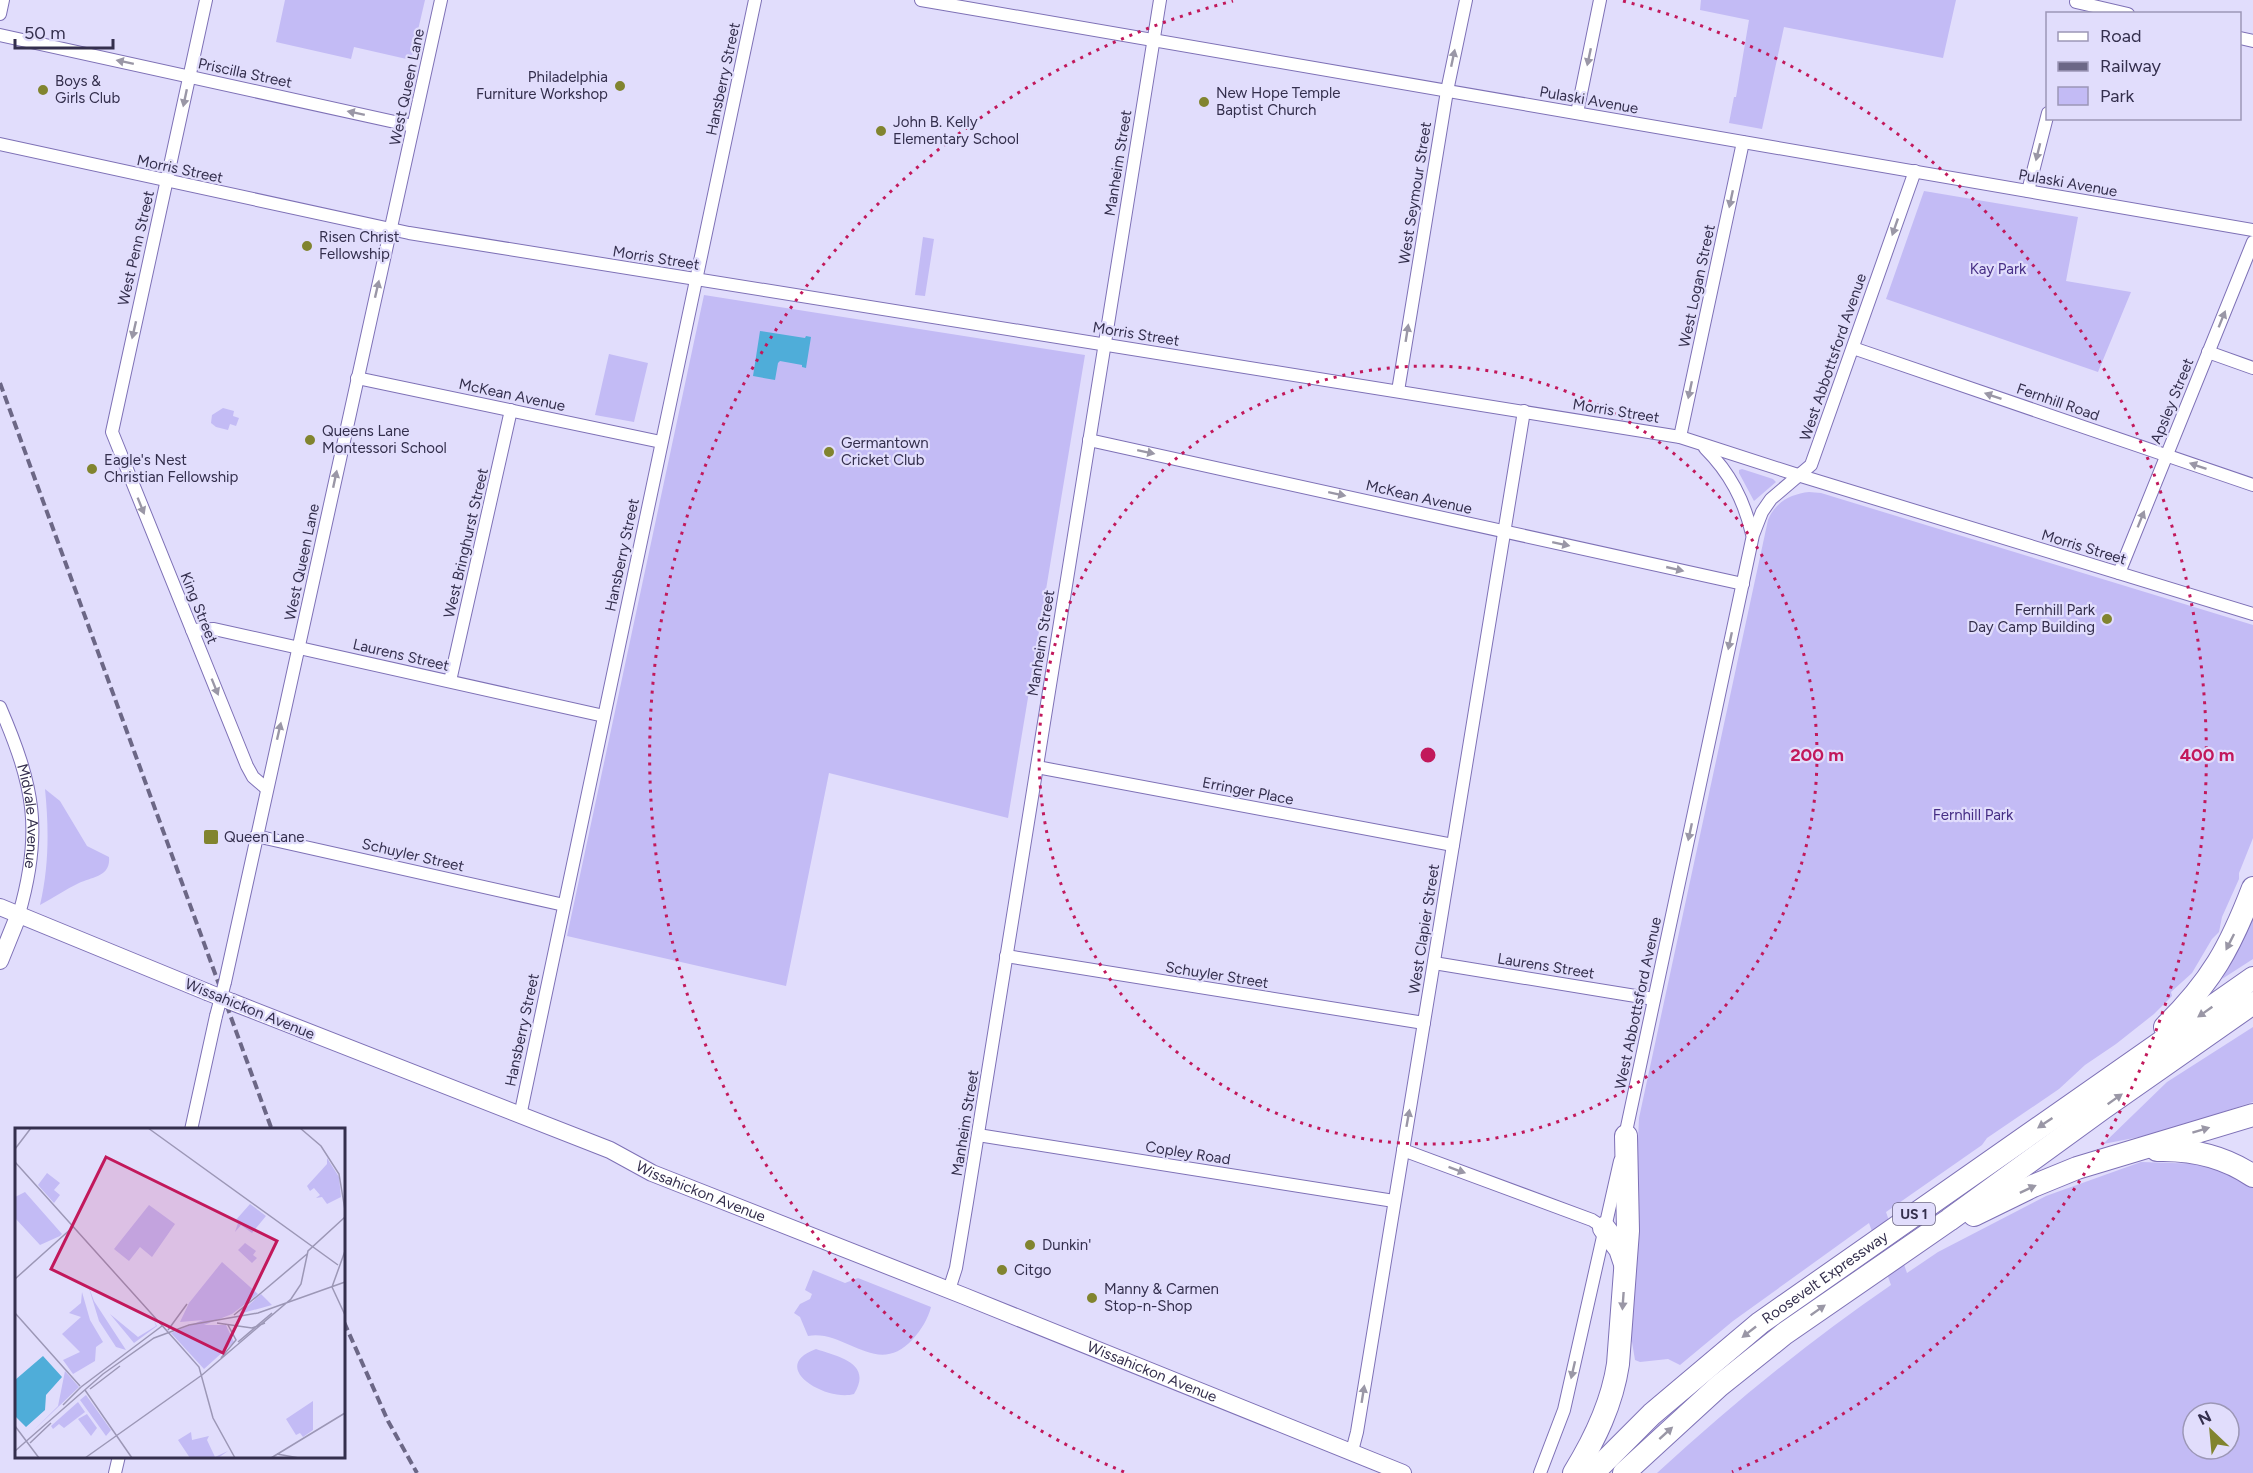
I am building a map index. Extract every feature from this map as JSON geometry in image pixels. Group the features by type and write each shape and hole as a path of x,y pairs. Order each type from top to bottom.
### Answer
{"highway":[{"path":"2117,1074 2167,1026 2208,980 2233,938 2253,888"},
{"name":"Roosevelt Expressway","path":"1593,1473 1661,1406 1760,1323 2253,978"},
{"name":"Roosevelt Expressway","path":"1624,1473 1684,1417 1753,1359 2253,1003"},
{"path":"1901,1252 2033,1186 2077,1168 2253,1115"},
{"path":"1574,1473 1603,1419 1615,1383 1620,1343 1629,1201 1626,1136"},
{"path":"2125,1153 2168,1150 2204,1154 2230,1162 2253,1176"},
{"path":"1604,1227 1620,1249 1625,1264"}],"street":[{"path":"0,14 3,0"},
{"name":"West Penn Street","path":"112,432 206,0"},
{"name":"West Queen Lane","path":"191,1128 441,0"},
{"name":"Hansberry Street","path":"520,1116 755,0"},
{"name":"Pulaski Avenue","path":"921,0 2253,230"},
{"name":"Manheim Street","path":"949,1290 956,1268 978,1135 1160,0"},
{"name":"West Seymour Street","path":"1398,391 1447,91 1466,0"},
{"path":"1577,113 1600,0"},
{"path":"2075,5 2116,12"},
{"name":"Priscilla Street","path":"0,35 413,126"},
{"path":"2028,191 2046,120"},
{"name":"West Logan Street","path":"1680,437 1743,142"},
{"name":"Morris Street","path":"0,144 390,230 1680,437 2253,614"},
{"name":"West Abbottsford Avenue","path":"1540,1473 1563,1410 1626,1136 1753,535 1767,504 1811,465 1915,171"},
{"name":"Apsley Street","path":"2119,573 2253,242"},
{"name":"Fernhill Road","path":"1853,348 2253,485"},
{"path":"2208,352 2253,368"},
{"name":"McKean Avenue","path":"357,378 661,442"},
{"name":"West Bringhurst Street","path":"450,681 511,410"},
{"name":"West Clapier Street","path":"1352,1451 1357,1432 1524,411"},
{"name":"King Street","path":"112,432 247,766 254,777 267,789"},
{"name":"McKean Avenue","path":"1089,440 1743,584"},
{"name":"West Abbottsford Avenue","path":"1701,444 1723,467 1736,486 1753,535"},
{"name":"Laurens Street","path":"192,630 214,628 604,716"},
{"name":"Midvale Avenue","path":"0,707 22,760 29,786 33,819 32,857 19,914 0,961"},
{"name":"Erringer Place","path":"1037,767 1453,846"},
{"name":"Schuyler Street","path":"256,836 564,904"},
{"name":"Wissahickon Avenue","path":"0,907 221,993 520,1116 610,1150 660,1176 1400,1472"},
{"name":"Schuyler Street","path":"1006,956 1424,1023"},
{"name":"Laurens Street","path":"1434,963 1654,999"},
{"name":"Copley Road","path":"978,1135 1394,1201"},
{"path":"1403,1150 1592,1220 1604,1227"},
{"path":"115,1473 119,1458"}],"green space":[{"path":"285,0 425,0 411,60 354,47 351,59 276,42"},
{"path":"1701,0 1956,0 1943,58 1784,27 1762,129 1729,123 1734,97 1736,97 1749,20 1700,10"},
{"name":"Kay Park","path":"1924,191 2078,217 2066,281 2131,292 2098,372 1886,299"},
{"path":"923,237 934,239 925,296 915,295"},
{"name":"Germantown Cricket Club","path":"704,295 1085,355 1008,818 829,773 786,986 567,936"},
{"path":"609,354 648,363 634,422 595,415"},
{"path":"223,408 234,411 233,416 239,418 236,426 230,424 228,430 211,423 212,415"},
{"path":"1742,469 1776,482 1754,501 1739,473"},
{"name":"Fernhill Park","path":"1809,492 1821,493 2253,625 2253,838 2239,873 2239,879 2222,917 2219,932 2212,939 2192,973 2171,992 2172,996 2154,1014 2085,1065 2059,1089 1886,1212 1907,1273 1938,1252 2046,1196 2141,1162 2203,1164 2253,1182 2253,1473 1657,1473 1771,1375 1891,1285 1869,1223 1733,1321 1680,1365 1668,1359 1640,1362 1635,1360 1632,1342 1629,1340 1639,1118 1768,520 1775,508 1790,497"},
{"path":"45,789 60,801 87,846 109,857 109,864 107,869 99,875 74,885 40,905 47,847"},
{"path":"2253,914 2253,959 2222,979"},
{"path":"2253,1027 2253,1102 2160,1133 2103,1144 2167,1082"},
{"path":"813,1270 845,1283 858,1278 931,1307 930,1311 913,1339 900,1350 887,1354 874,1354 822,1336 808,1336 800,1317 794,1313 800,1304 810,1299 812,1294 805,1290"},
{"path":"816,1349 843,1359 856,1368 859,1383 854,1394 829,1393 806,1381 799,1373 797,1365 802,1356"}],"water":[{"path":"760,331 811,337 806,368 802,365 780,361 775,380 753,376"}],"railway":[{"path":"0,383 271,1128"},
{"path":"345,1324 388,1421 417,1473"}],"place":[{"name":"Philadelphia Furniture Workshop","path":"620,86"},
{"name":"Boys & Girls Club","path":"43,90"},
{"name":"New Hope Temple Baptist Church","path":"1204,102"},
{"name":"John B. Kelly Elementary School","path":"881,131"},
{"name":"Risen Christ Fellowship","path":"307,246"},
{"name":"Queens Lane Montessori School","path":"310,440"},
{"name":"Germantown Cricket Club","path":"829,452"},
{"name":"Eagle's Nest Christian Fellowship","path":"92,469"},
{"name":"Fernhill Park Day Camp Building","path":"2107,619"},
{"name":"Queen Lane","path":"211,837"},
{"name":"Dunkin'","path":"1030,1245"},
{"name":"Citgo","path":"1002,1270"},
{"name":"Manny & Carmen Stop-n-Shop","path":"1092,1298"}]}
